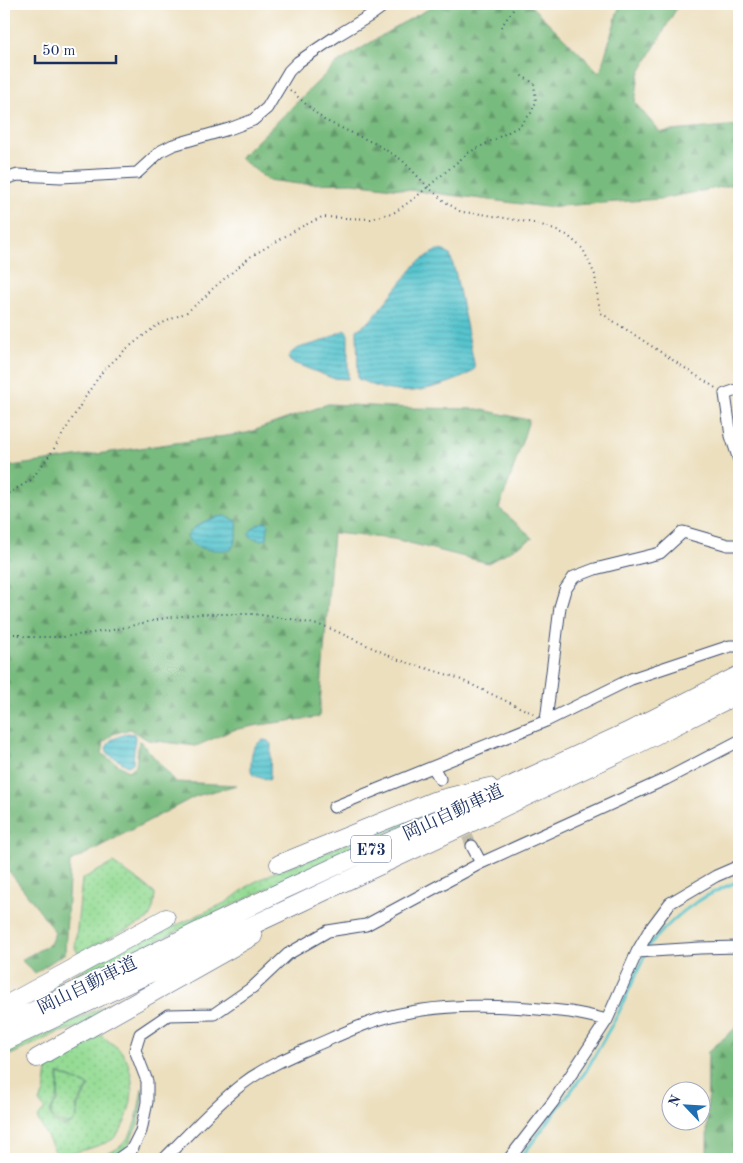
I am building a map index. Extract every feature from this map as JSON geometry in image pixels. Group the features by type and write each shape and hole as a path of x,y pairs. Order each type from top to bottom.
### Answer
{"highway":[{"name":"岡山自動車道","path":"4,1025 284,890 628,732 739,674"},
{"name":"岡山自動車道","path":"4,1042 624,751 739,694"},
{"path":"279,864 433,801 529,777"},
{"path":"36,1058 253,936 416,848"},
{"path":"4,1006 166,918"}],"street":[{"path":"4,179 18,175 61,177 137,173 161,152 173,145 253,120 267,108 289,71 298,62 386,4"},
{"path":"739,389 725,394 731,436 739,460"},
{"path":"546,721 560,606 565,590 574,577 596,569 660,553 683,532 728,546 739,545"},
{"path":"334,807 546,721 631,680 730,646 739,646"},
{"path":"118,1159 132,1149 141,1131 147,1102 147,1081 135,1050 140,1034 168,1015 214,1014 253,987 288,954 328,931 366,925 480,863 666,779 739,741"},
{"path":"433,767 440,779"},
{"path":"472,846 480,863"},
{"path":"509,1159 553,1102 607,1020 644,952 649,931 670,903 716,876 739,866"},
{"path":"644,952 739,946"},
{"path":"164,1159 227,1096 242,1084 273,1064 355,1028 378,1020 446,1007 509,1007 572,1012 607,1020"}],"path":[{"path":"502,27 517,4"},
{"path":"4,496 31,480 52,452 103,371 125,350 156,326 187,312 250,257 322,217 371,219 395,212 416,197 468,153 520,126 536,102 534,84 520,75"},
{"path":"283,82 324,120 376,144 402,160 428,187 461,212 539,224 567,235 583,249 591,266 601,313 725,394"},
{"path":"4,634 16,634 26,637 63,637 113,630 165,618 199,614 256,614 287,620 291,619 327,627 399,660 455,677 540,716 546,721"}],"green space":[{"path":"438,4 529,4 600,73 620,4 679,4 639,74 635,103 660,132 739,125 739,177 732,185 660,199 546,207 353,183 299,184 268,180 240,158 336,64 399,25"},
{"path":"328,404 478,409 529,420 499,508 533,538 488,563 394,539 333,533 319,717 233,730 196,746 148,740 130,729 113,734 104,742 102,754 128,771 136,766 139,740 176,782 237,785 196,796 70,862 65,953 35,973 21,960 50,944 55,933 4,865 4,467 247,433"},
{"path":"465,797 11,1010 133,941 158,934 227,902 251,884 275,872"},
{"path":"113,863 155,894 152,911 147,920 78,953 75,948 82,879"},
{"path":"154,983 83,1026 57,1033 4,1058 4,1053"},
{"path":"739,1025 739,1159 707,1159 707,1130 710,1130 708,1052"},
{"path":"97,1033 122,1052 130,1071 132,1095 124,1123 113,1139 95,1147 58,1157 37,1118 45,1109 39,1102 44,1093 48,1062","holes":["58,1073 90,1086 77,1107 77,1116 72,1123 65,1126 56,1123 52,1119 50,1113 58,1095"]},
{"path":"59,1074 89,1086 76,1106 77,1116 73,1122 68,1124 55,1120 52,1115 52,1109 58,1101"},
{"path":"142,1088 143,1093 138,1124 129,1143 110,1159 86,1159 113,1151 127,1140 135,1124"}],"water":[{"path":"437,250 444,251 450,255 456,275 475,368 456,380 435,387 417,390 387,389 358,379 357,330 370,321 417,263"},
{"path":"346,330 348,335 348,379 332,378 291,362 288,358 297,349 320,342"},
{"path":"224,516 237,521 236,536 231,550 206,549 194,545 190,541 187,536 198,525 213,518"},
{"path":"266,521 268,524 267,539 260,540 251,537 249,534 252,529"},
{"path":"127,733 134,734 135,737 133,763 128,766 108,754 106,748 111,740"},
{"path":"264,740 271,744 269,780 253,775 251,770 254,748"}],"waterway":[{"path":"648,948 666,927 690,906 712,893 739,881"},
{"path":"520,1159 586,1071 618,1014 646,953"}],"tunnel":[{"path":"460,821 472,846"}]}
